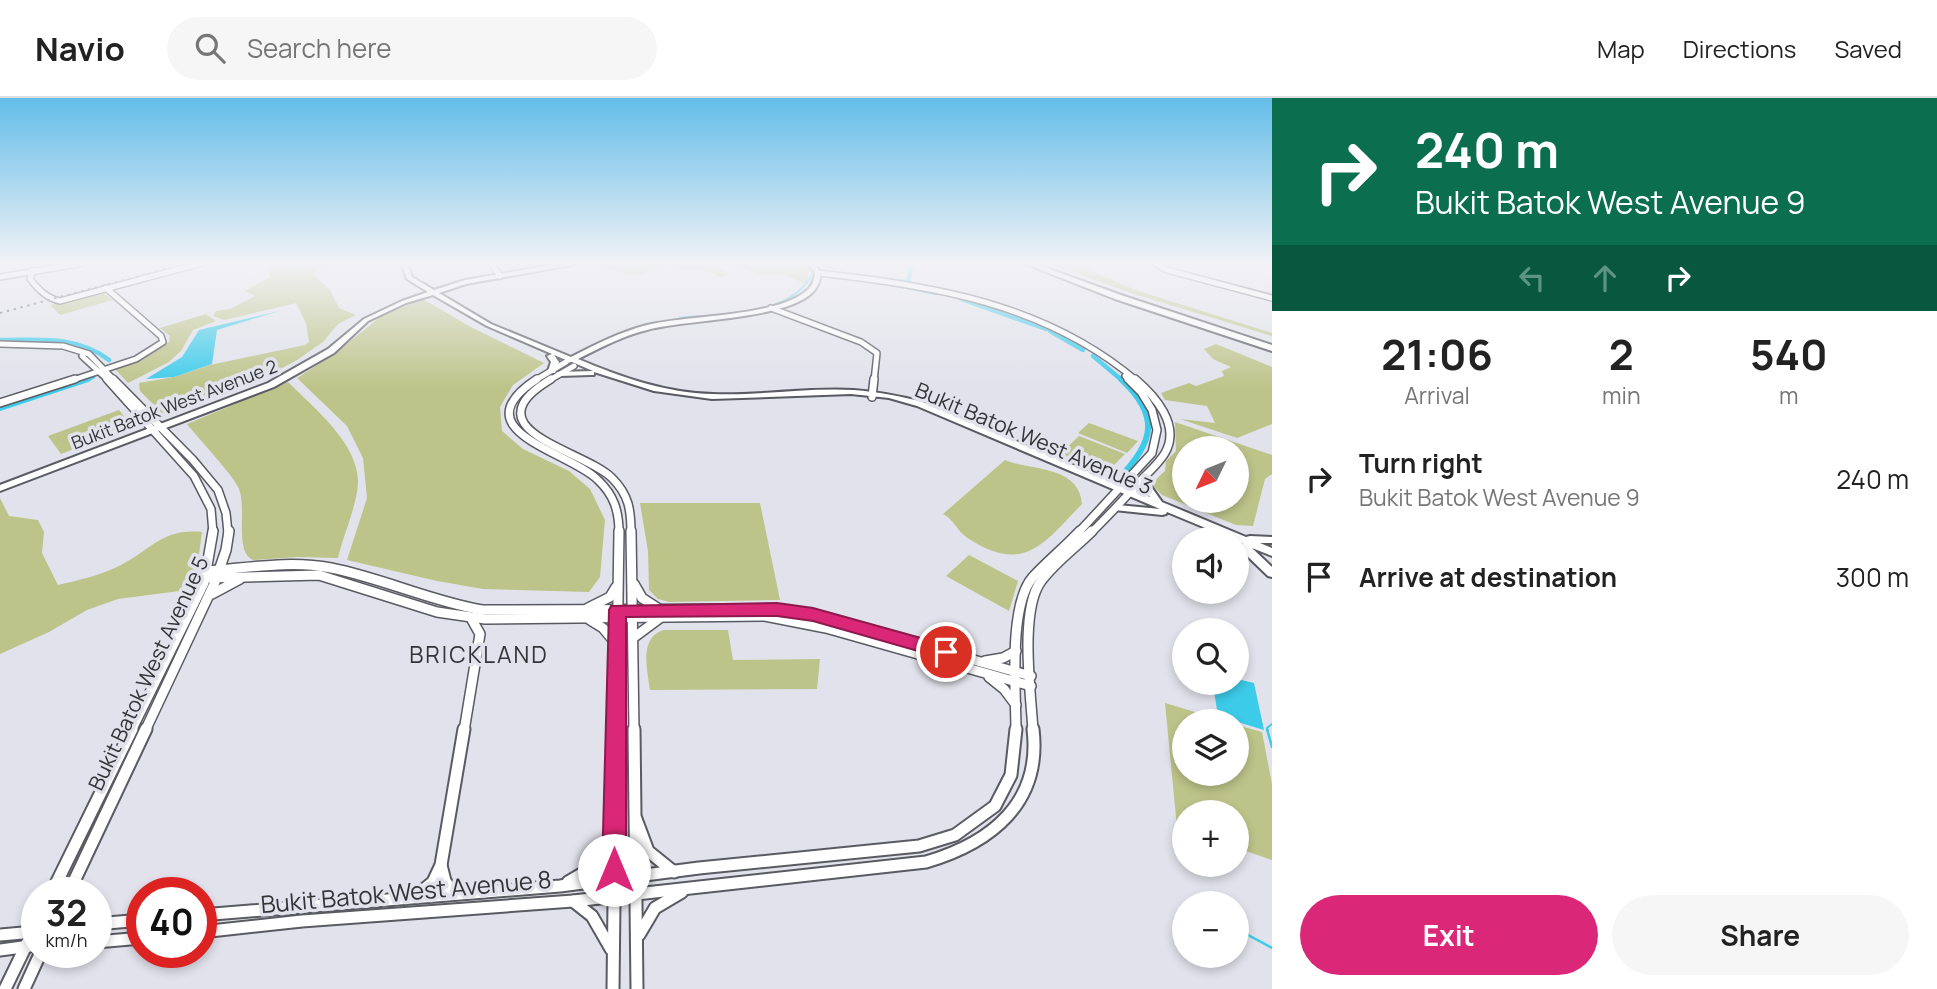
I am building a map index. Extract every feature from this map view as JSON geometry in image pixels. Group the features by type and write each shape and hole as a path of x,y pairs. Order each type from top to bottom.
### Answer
{"highway":[{"path":"1142,305 1272,354"},
{"path":"1155,305 1272,343"},
{"path":"1157,310 1272,343"}],"main road":[{"name":"Bukit Batok West Avenue 2","path":"0,486 288,377 331,351 366,320 400,305"},
{"name":"Bukit Batok West Avenue 3","path":"449,305 552,354 654,389 712,397 820,391 872,395 918,408 1203,527"},
{"path":"573,362 645,331 773,309 784,305"},
{"path":"591,373 556,372 552,354 595,351"},
{"path":"595,351 593,363 604,373"},
{"name":"Bukit Batok West Avenue 3","path":"573,362 591,373 648,390 695,399 872,395"},
{"path":"1142,480 1162,508"},
{"path":"1118,508 1162,508"},
{"path":"1249,541 1272,540"},
{"name":"Bukit Batok West Avenue 3","path":"1249,545 1272,552"},
{"name":"Bukit Batok West Avenue 3","path":"1249,548 1272,559"},
{"path":"1249,553 1272,572"}],"street":[{"path":"0,403 143,356 164,339 125,305"},
{"name":"Bukit Batok West Avenue 8","path":"217,931 573,901 926,862 951,856 973,846 1004,822 1024,793 1035,755 1030,621 1034,593 1041,581 1118,508 1124,492 1152,453 1157,440 1155,414 1139,389 1093,351 1065,334 1025,316 986,305"},
{"name":"Bukit Batok West Avenue 8","path":"217,914 560,886 919,846 955,835 982,818 1004,793 1015,760 1016,631 1026,588 1033,577 1124,492 1142,480 1163,456 1169,442 1168,422 1148,390 1116,362 1076,335 1020,311 998,305"},
{"path":"773,309 874,349 878,359 872,395"},
{"name":"Bukit Batok West Avenue 5","path":"0,346 70,347 89,354 156,428 212,482 221,496 229,528 226,550 209,596 76,877"},
{"path":"573,362 518,393 508,408 509,421 520,435 582,467 608,491 618,514 612,989"},
{"path":"556,372 529,394 521,409 523,423 533,435 599,468 624,494 631,507 637,989"},
{"path":"1139,389 1148,390"},
{"name":"Bukit Batok West Avenue 5","path":"59,877 206,575 215,534 209,498 156,428"},
{"path":"226,550 233,562 247,573"},
{"path":"209,596 247,573 289,565 329,568 458,607 482,610 618,614 789,611 813,615 968,658 1031,681"},
{"path":"206,575 319,575 437,612 471,618 589,619 618,614"},
{"path":"633,583 642,598 662,613 765,616 808,623 977,671 1017,677"},
{"path":"581,611 610,597 618,585"},
{"path":"634,638 662,613"},
{"path":"416,897 433,882 441,865 480,634 478,626 471,618"},
{"path":"589,619 603,628 618,646"},
{"path":"480,634 499,620"},
{"path":"968,658 996,660 1016,651"},
{"path":"977,671 999,684 1017,708"},
{"path":"634,813 649,850 674,872"},
{"path":"560,886 597,865 614,836"},
{"path":"441,865 445,881 453,893"},
{"path":"636,942 644,921 653,909 665,899 691,888"},
{"path":"573,901 592,915 613,953"},
{"path":"0,935 21,936"},
{"path":"0,950 21,941"},
{"path":"5,989 21,960"},
{"path":"24,989 34,968"}],"green space":[{"path":"52,305 97,305 60,315"},
{"path":"239,305 289,305 224,320 213,316 216,311"},
{"path":"297,305 337,305 339,308 356,315 338,324 323,342 282,368 264,373 258,380 163,414 140,391 139,383 305,345 309,342 306,323"},
{"path":"408,305 433,305 544,363 513,385 500,407 502,431 523,449 569,471 590,489 605,520 600,577 589,592 483,589 347,560 367,498 363,458 347,426 297,378 334,354 384,314"},
{"path":"1169,305 1181,305 1272,333 1272,336"},
{"path":"206,314 216,321 193,330 181,351 169,362 128,383 115,369 142,360 169,342 170,336 160,328"},
{"path":"1216,344 1272,367 1272,424 1242,436 1231,436 1180,419 1215,423 1207,406 1165,400 1161,393 1189,383 1196,386 1224,376 1222,371 1231,367 1213,359 1204,349"},
{"path":"288,382 333,428 351,454 356,469 357,492 338,558 253,560 247,555 242,539 239,489 187,424"},
{"path":"119,410 130,427 61,454 48,436"},
{"path":"1175,422 1216,436 1175,436"},
{"path":"1089,423 1138,441 1127,453 1078,433"},
{"path":"1079,436 1125,454 1105,474 1059,455"},
{"path":"1250,448 1272,455 1272,474 1265,479 1253,526 1236,525 1206,513 1250,513"},
{"path":"1172,455 1172,499 1162,495 1151,484 1165,471 1166,461"},
{"path":"1005,460 1063,476 1079,491 1082,504 1045,541 1020,554 1005,554 988,549 965,536 943,514"},
{"path":"0,498 9,516 38,520 44,532 42,553 58,585 113,569 158,541 177,533 202,532 199,554 187,590 118,599 87,610 49,632 0,654"},
{"path":"640,503 760,503 780,600 669,602 658,599 649,590 648,551"},
{"path":"969,555 1018,581 1009,611 946,576"},
{"path":"664,630 728,630 733,660 820,659 817,689 650,690 646,655 651,639"},
{"path":"1165,703 1185,709 1172,709 1172,775"},
{"path":"1249,728 1262,732 1272,784 1272,860 1249,852 1249,800 1174,800 1173,786 1249,786"}],"water":[{"path":"279,311 217,330 212,364 174,377 146,379 182,357 199,330"},
{"path":"1249,682 1254,683 1264,730 1249,725 1249,709 1217,709 1215,695 1249,695"}],"waterway":[{"path":"680,318 735,313 774,305"},
{"path":"977,305 1046,329"},
{"path":"1050,331 1083,350"},
{"path":"0,340 70,343 84,346 109,360"},
{"path":"1093,356 1123,381"},
{"path":"83,381 93,377"},
{"path":"83,381 88,379"},
{"path":"0,408 83,381"},
{"path":"1118,479 1139,453 1148,429 1142,405 1123,381"},
{"path":"1268,731 1267,728 1272,724"},
{"path":"1267,729 1272,747"},
{"path":"1249,936 1272,948"}],"railway":[{"path":"0,313 31,305"}],"district":[{"name":"BRICKLAND","path":"479,654"}],"route":[{"path":"614,870 618,610 777,609 813,615 946,652"}]}
